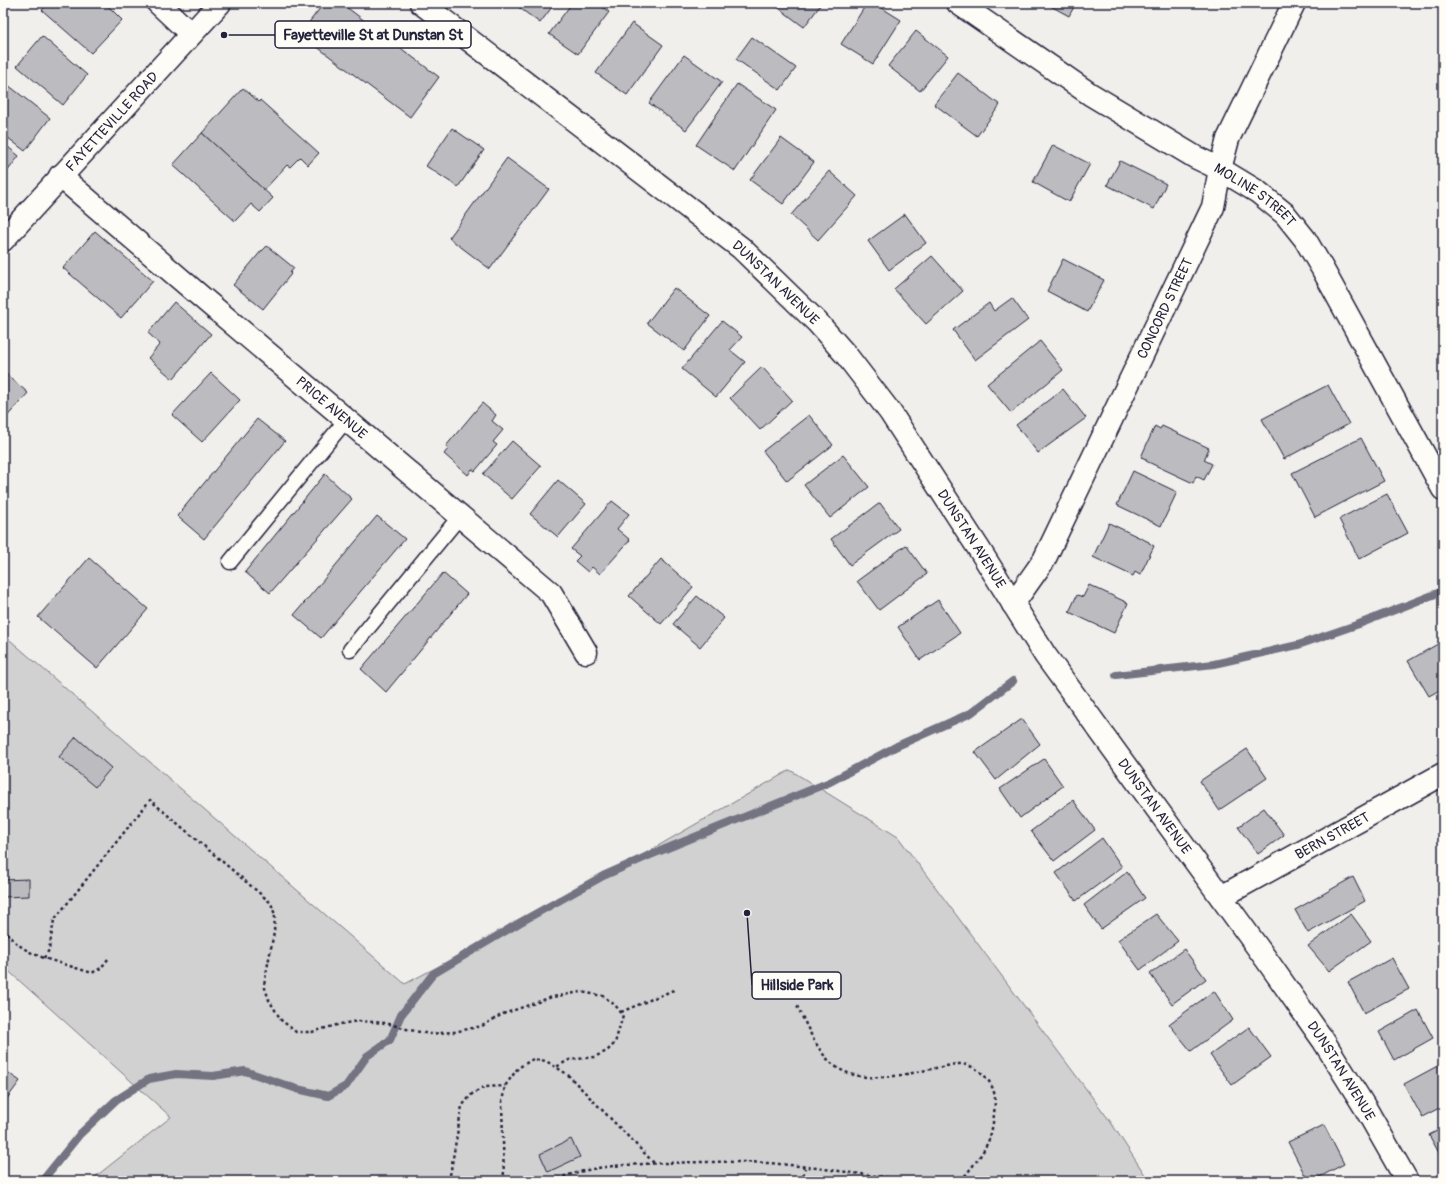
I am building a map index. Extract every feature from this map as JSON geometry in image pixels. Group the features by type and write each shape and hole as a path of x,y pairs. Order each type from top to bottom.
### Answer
{"street":[{"path":"158,3 191,34"},
{"name":"FAYETTEVILLE ROAD","path":"3,240 220,3"},
{"name":"DUNSTAN AVENUE","path":"421,3 741,248 817,322 847,356 890,412 1045,655 1222,897 1323,1040 1366,1108 1407,1181"},
{"name":"MOLINE STREET","path":"958,3 1090,94 1194,157 1220,169 1258,192 1285,214 1305,239 1443,489"},
{"name":"CONCORD STREET","path":"1013,604 1044,560 1213,206 1220,169 1228,139 1294,3"},
{"name":"PRICE AVENUE","path":"60,176 551,593 586,652"},
{"name":"BERN STREET","path":"1222,897 1443,774"}],"lane":[{"path":"230,562 346,420"},
{"path":"350,650 460,516"}],"path":[{"path":"44,958 49,950 54,920 150,800 271,903 275,915 274,932 264,985 269,1000 281,1020 296,1032 312,1032 340,1024 359,1021 386,1023 430,1034 454,1032 482,1026 503,1014 552,997 581,992 603,996 615,1005 623,1015 615,1043 607,1051 594,1057 570,1060 556,1067"},
{"path":"3,928 15,943 28,952 92,973 101,968 108,958"},
{"path":"621,1012 676,990"},
{"path":"797,1006 824,1056 832,1065 845,1071 870,1077 903,1075 957,1064 970,1066 981,1072 991,1084 995,1098 994,1116 987,1143 961,1181"},
{"path":"504,1181 502,1102 504,1086 518,1068 533,1059 546,1061 567,1074 655,1164"},
{"path":"449,1181 462,1106 472,1094 484,1087 504,1086"},
{"path":"552,1181 591,1168 614,1165 731,1162 769,1164 913,1181"},
{"path":"802,1181 805,1168"}],"shaded area":[{"path":"3,634 405,984 562,901 790,770 898,837 1110,1121 1149,1181 90,1181 171,1117 3,966"}],"building":[{"path":"49,3 105,3 122,20 91,53 42,10"},
{"path":"324,3 341,3 439,77 410,117 300,34"},
{"path":"518,3 555,3 540,23 517,6"},
{"path":"572,3 597,3 609,12 578,54 549,34"},
{"path":"772,3 822,3 804,27"},
{"path":"867,3 874,3 901,20 873,64 841,44"},
{"path":"1045,3 1076,3 1069,16"},
{"path":"632,23 663,45 627,95 596,73"},
{"path":"916,31 948,56 920,91 888,66"},
{"path":"42,36 87,75 63,105 17,66"},
{"path":"752,37 796,68 780,90 736,59"},
{"path":"684,55 722,82 686,130 649,103"},
{"path":"958,73 1000,105 977,136 934,104"},
{"path":"3,81 50,118 25,151 3,134"},
{"path":"737,84 776,110 735,171 696,145"},
{"path":"243,88 259,102 260,100 319,153 308,165 300,157 290,167 287,165 264,190 202,133"},
{"path":"452,128 484,150 458,187 426,166"},
{"path":"202,133 273,198 260,212 251,204 235,221 173,165"},
{"path":"781,138 814,162 783,204 750,180"},
{"path":"3,143 19,156 3,177"},
{"path":"1053,145 1090,164 1069,202 1033,182"},
{"path":"507,158 549,189 490,269 449,238"},
{"path":"1120,161 1166,184 1154,209 1107,185"},
{"path":"829,171 857,196 818,240 791,215"},
{"path":"905,214 926,243 889,270 868,241"},
{"path":"95,231 153,281 121,318 63,268"},
{"path":"267,246 294,268 290,273 291,274 263,309 233,285"},
{"path":"932,256 963,291 926,324 894,289"},
{"path":"1063,259 1104,280 1087,312 1047,291"},
{"path":"674,288 710,316 684,351 647,323"},
{"path":"1012,298 1028,320 975,360 953,330 989,303 994,311"},
{"path":"174,302 211,334 173,379 148,358 160,344 148,333"},
{"path":"722,321 742,337 730,350 745,362 716,397 682,369"},
{"path":"1040,341 1063,370 1011,413 987,384"},
{"path":"762,367 792,400 760,430 730,398"},
{"path":"3,371 28,393 3,421"},
{"path":"211,373 240,400 202,442 172,415"},
{"path":"1328,385 1349,424 1284,459 1262,419"},
{"path":"1063,389 1086,418 1038,453 1016,425"},
{"path":"482,403 496,415 492,421 503,430 493,442 497,445 475,471 472,469 468,475 444,454 448,449 446,446"},
{"path":"809,415 833,445 787,481 763,451"},
{"path":"257,419 285,441 204,539 177,516"},
{"path":"1155,426 1160,429 1162,426 1209,448 1204,460 1212,464 1204,480 1196,476 1193,483 1146,461 1146,459 1141,457"},
{"path":"1361,438 1384,481 1315,517 1292,473"},
{"path":"512,441 541,466 512,499 483,474"},
{"path":"843,455 869,487 830,518 804,485"},
{"path":"1133,471 1177,492 1161,526 1117,505"},
{"path":"325,474 352,499 270,593 245,572"},
{"path":"558,480 586,504 558,537 530,514"},
{"path":"1387,494 1408,533 1359,559 1339,519"},
{"path":"612,501 629,514 617,529 630,540 600,574 592,567 588,572 575,561 580,556 571,549"},
{"path":"880,503 899,529 850,565 831,539"},
{"path":"377,516 405,539 321,638 294,615"},
{"path":"1109,523 1149,542 1154,546 1140,575 1135,572 1133,576 1093,557"},
{"path":"906,545 927,574 879,610 857,581"},
{"path":"89,558 148,609 97,668 38,617"},
{"path":"661,559 693,587 661,624 629,596"},
{"path":"443,573 467,594 386,692 361,669"},
{"path":"1089,585 1128,603 1114,633 1069,612 1077,595 1083,597"},
{"path":"697,596 724,618 700,647 673,624"},
{"path":"938,600 960,633 920,660 898,627"},
{"path":"1443,641 1443,688 1429,696 1408,661"},
{"path":"1022,719 1040,744 996,780 975,752"},
{"path":"76,737 111,768 95,787 59,757"},
{"path":"1247,749 1267,778 1219,810 1200,781"},
{"path":"1044,759 1063,786 1020,818 1000,789"},
{"path":"1073,800 1095,830 1054,861 1031,831"},
{"path":"1264,808 1284,835 1258,854 1238,827"},
{"path":"1102,838 1122,867 1076,901 1056,873"},
{"path":"1127,872 1145,898 1101,929 1084,905"},
{"path":"1353,877 1365,901 1308,933 1295,910"},
{"path":"29,879 29,896 4,897 3,880"},
{"path":"1156,914 1178,941 1140,970 1118,940"},
{"path":"1351,914 1371,941 1329,971 1308,946"},
{"path":"1184,949 1206,979 1172,1004 1150,974"},
{"path":"1392,958 1409,989 1364,1013 1348,982"},
{"path":"1214,991 1233,1020 1191,1051 1169,1024"},
{"path":"1418,1010 1433,1038 1394,1060 1379,1032"},
{"path":"1249,1027 1271,1057 1232,1085 1210,1055"},
{"path":"1443,1063 1443,1106 1422,1117 1404,1084"},
{"path":"3,1069 20,1081 3,1104"},
{"path":"1324,1125 1344,1164 1312,1181 1308,1181 1288,1142"},
{"path":"1443,1128 1443,1160 1429,1135"},
{"path":"571,1139 580,1157 548,1172 540,1154"}],"waterway":[{"path":"1116,675 1214,664 1298,645 1359,624 1443,591"},
{"path":"42,1181 80,1134 116,1100 149,1079 176,1074 213,1076 245,1071 297,1089 328,1096 346,1086 367,1056 390,1040 401,1015 433,974 519,923 603,876 648,856 830,782 897,746 971,713 1013,681"}],"place":[{"name":"Fayetteville St at Dunstan St","path":"224,35"},
{"name":"Hillside Park","path":"747,913"}]}
